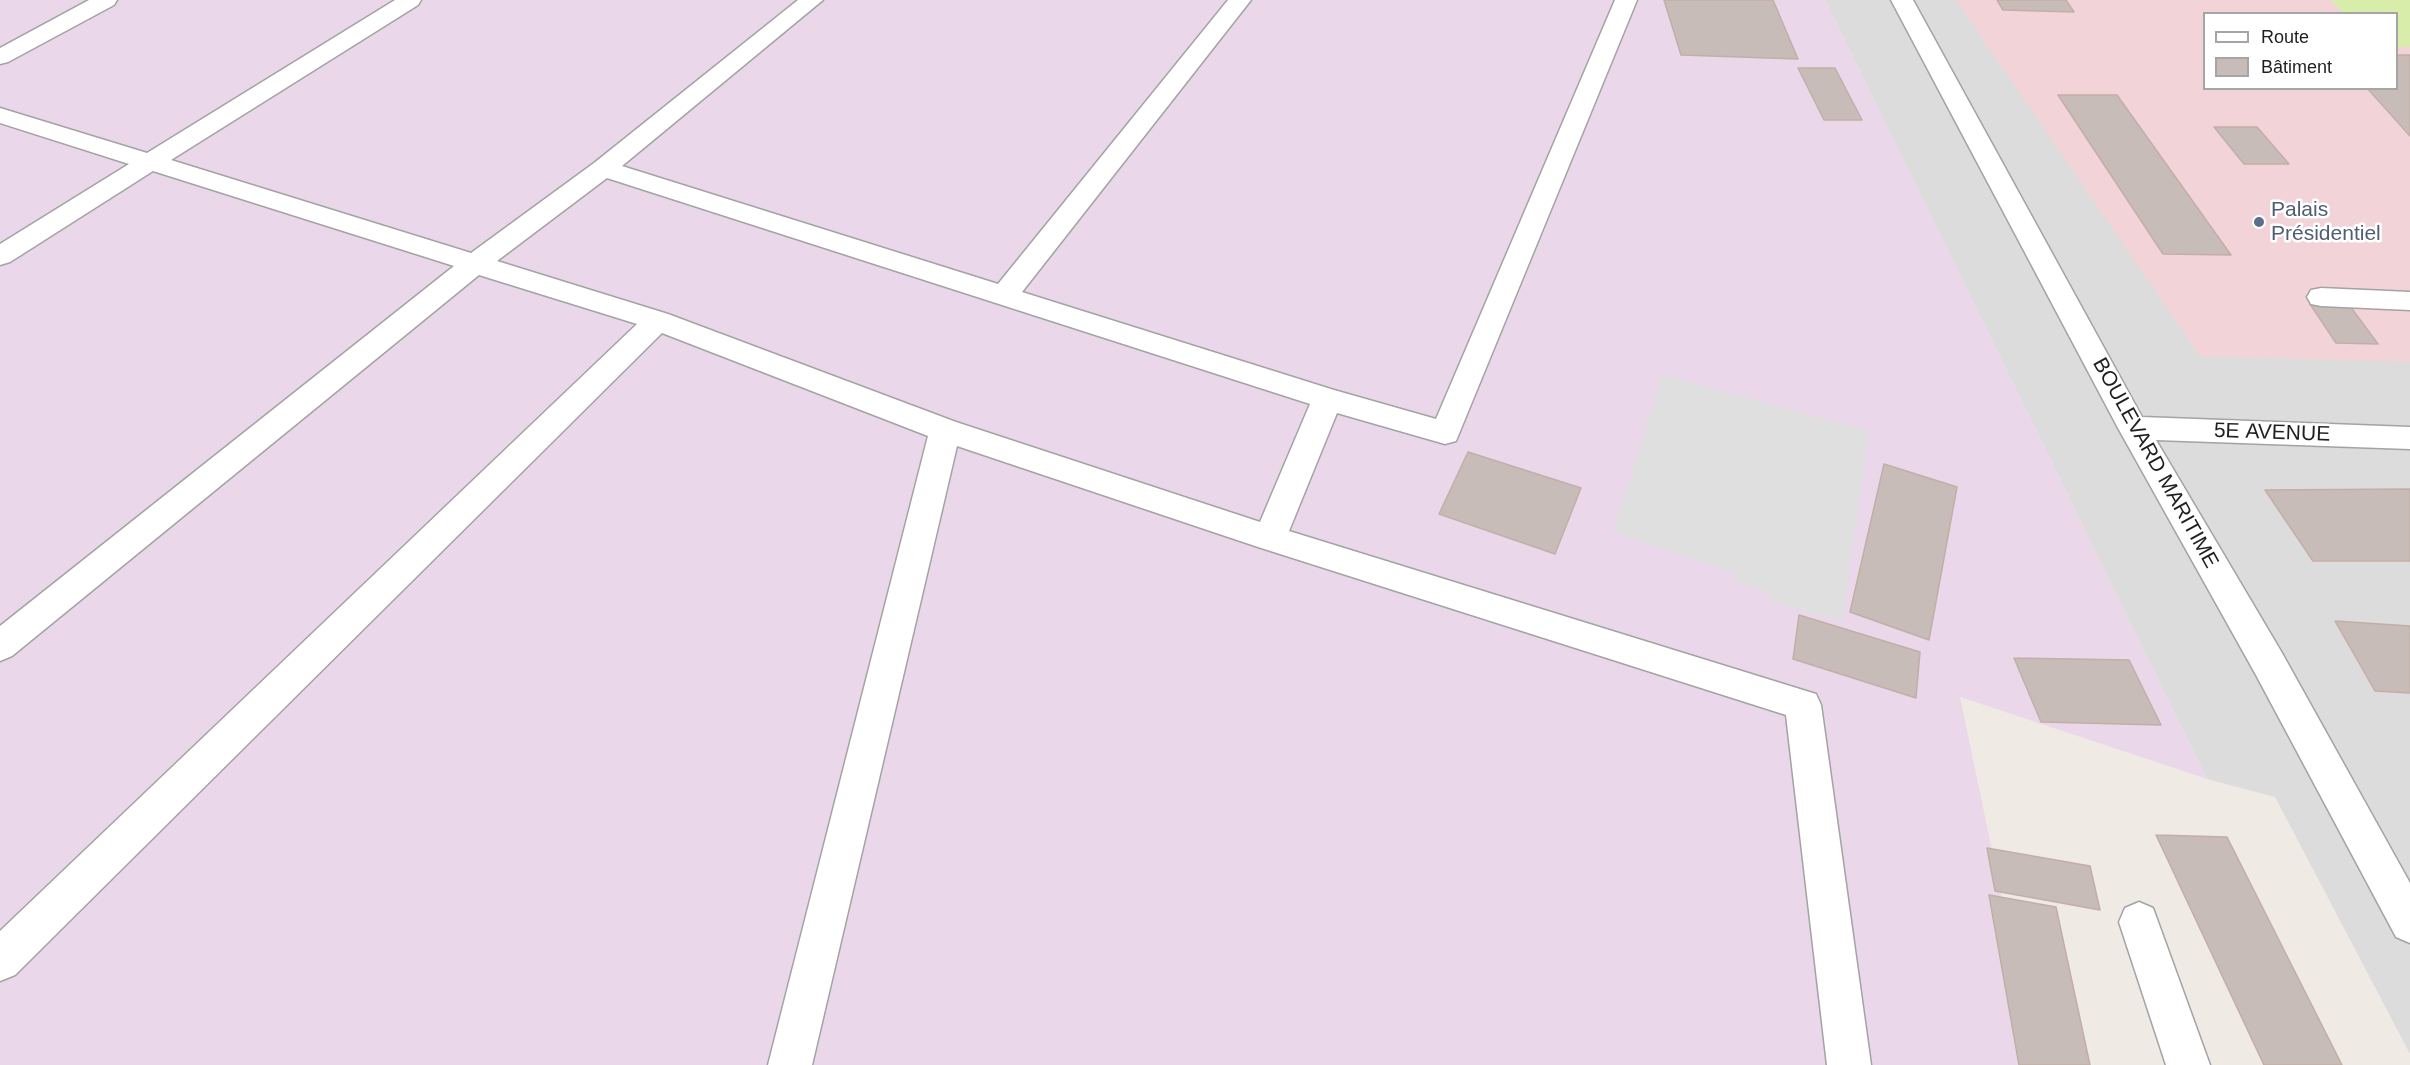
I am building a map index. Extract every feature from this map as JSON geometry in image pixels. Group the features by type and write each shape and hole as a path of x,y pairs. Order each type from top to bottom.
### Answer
{"street":[{"path":"0,57 106,0"},
{"path":"0,256 410,0"},
{"path":"0,646 476,263 603,168 812,0"},
{"path":"1004,297 1240,0"},
{"path":"603,168 1327,399 1445,433 1626,0"},
{"name":"BOULEVARD MARITIME","path":"1902,0 2133,428 2269,664 2410,923"},
{"path":"0,115 658,321 945,430 1270,538 1803,705 1850,1065"},
{"path":"2321,297 2410,301"},
{"path":"0,960 658,321"},
{"path":"1270,538 1327,399"},
{"name":"5E AVENUE","path":"2133,428 2410,438"},
{"path":"790,1065 945,430"},
{"path":"2139,922 2188,1065"}],"shaded area":[{"path":"0,0 1825,0 2207,779 1960,697 2037,1065 0,1065"},
{"path":"1825,0 2410,0 2410,1054 2275,797 2207,779"},
{"name":"Palais Présidentiel","path":"1956,0 2410,0 2410,362 2200,356"},
{"path":"1663,375 1869,431 1842,622 1770,601 1770,592 1734,582 1734,573 1613,532"}],"green space":[{"path":"2331,0 2410,0 2410,47 2398,47 2398,12 2342,12"}],"building":[{"path":"1664,0 1773,0 1798,59 1681,55"},
{"path":"1997,0 2066,0 2074,12 2003,10"},
{"path":"2398,55 2410,55 2410,136 2369,90 2398,90"},
{"path":"1798,68 1835,68 1862,120 1824,120"},
{"path":"2058,95 2117,95 2231,255 2163,254"},
{"path":"2214,127 2257,127 2289,164 2244,164"},
{"path":"2310,304 2350,306 2378,344 2336,343"},
{"path":"1468,452 1581,488 1555,554 1439,514"},
{"path":"1884,464 1957,487 1929,640 1850,612"},
{"path":"2410,489 2410,561 2313,561 2265,490"},
{"path":"1799,615 1920,652 1916,698 1793,659"},
{"path":"2335,621 2410,626 2410,693 2375,691"},
{"path":"2014,658 2129,660 2161,725 2041,722"},
{"path":"2156,835 2227,837 2342,1065 2264,1065"},
{"path":"1987,848 2090,866 2100,910 1995,891"},
{"path":"1989,895 2056,907 2090,1065 2019,1065"}],"place":[{"name":"Palais Présidentiel","path":"2259,222"}]}
